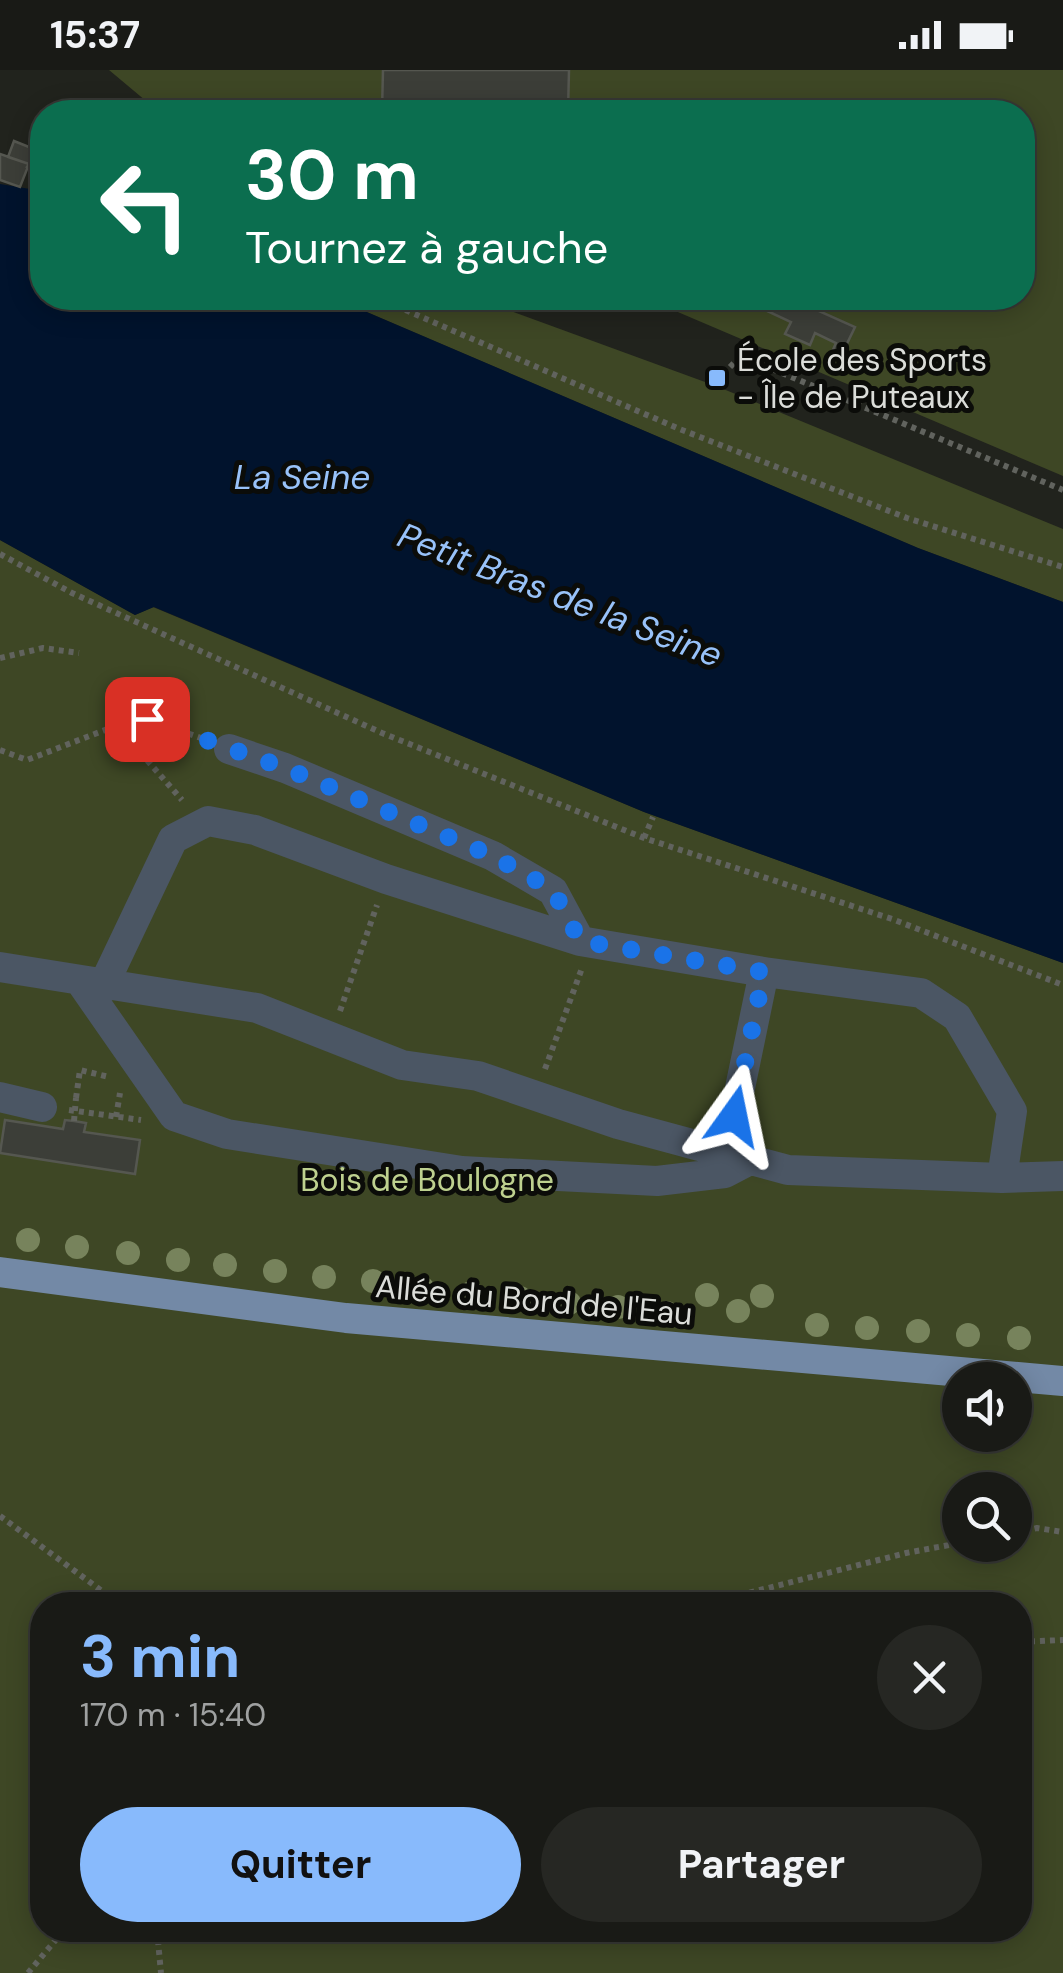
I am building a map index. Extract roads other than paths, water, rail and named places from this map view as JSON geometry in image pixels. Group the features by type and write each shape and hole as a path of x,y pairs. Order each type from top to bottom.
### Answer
{"main road":[{"name":"Allée du Bord de l'Eau","path":"0,1272 346,1318 1063,1381"}],"lane":[{"path":"229,749 285,768 493,856 553,890 586,942"},
{"path":"92,982 173,840 208,821 255,830 386,878 586,942 920,994 957,1017 1012,1111 1002,1178"},
{"path":"0,967 257,1008 402,1065 478,1076 618,1124 788,1170 1002,1178 1063,1176"},
{"path":"718,1154 734,1116 764,972"},
{"path":"92,982 174,1116 227,1134 462,1171 657,1181 725,1172 748,1161"},
{"path":"0,1098 42,1106"}],"water":[{"name":"La Seine","path":"0,184 30,189 30,310 362,310 918,548 1063,602 1063,963 644,812 154,607 135,615 0,540"}],"place":[{"name":"École des Sports - Île de Puteaux","path":"717,378"}],"water label":[{"name":"Petit Bras de la Seine","path":"560,595"}],"park label":[{"name":"Bois de Boulogne","path":"427,1180"}]}
